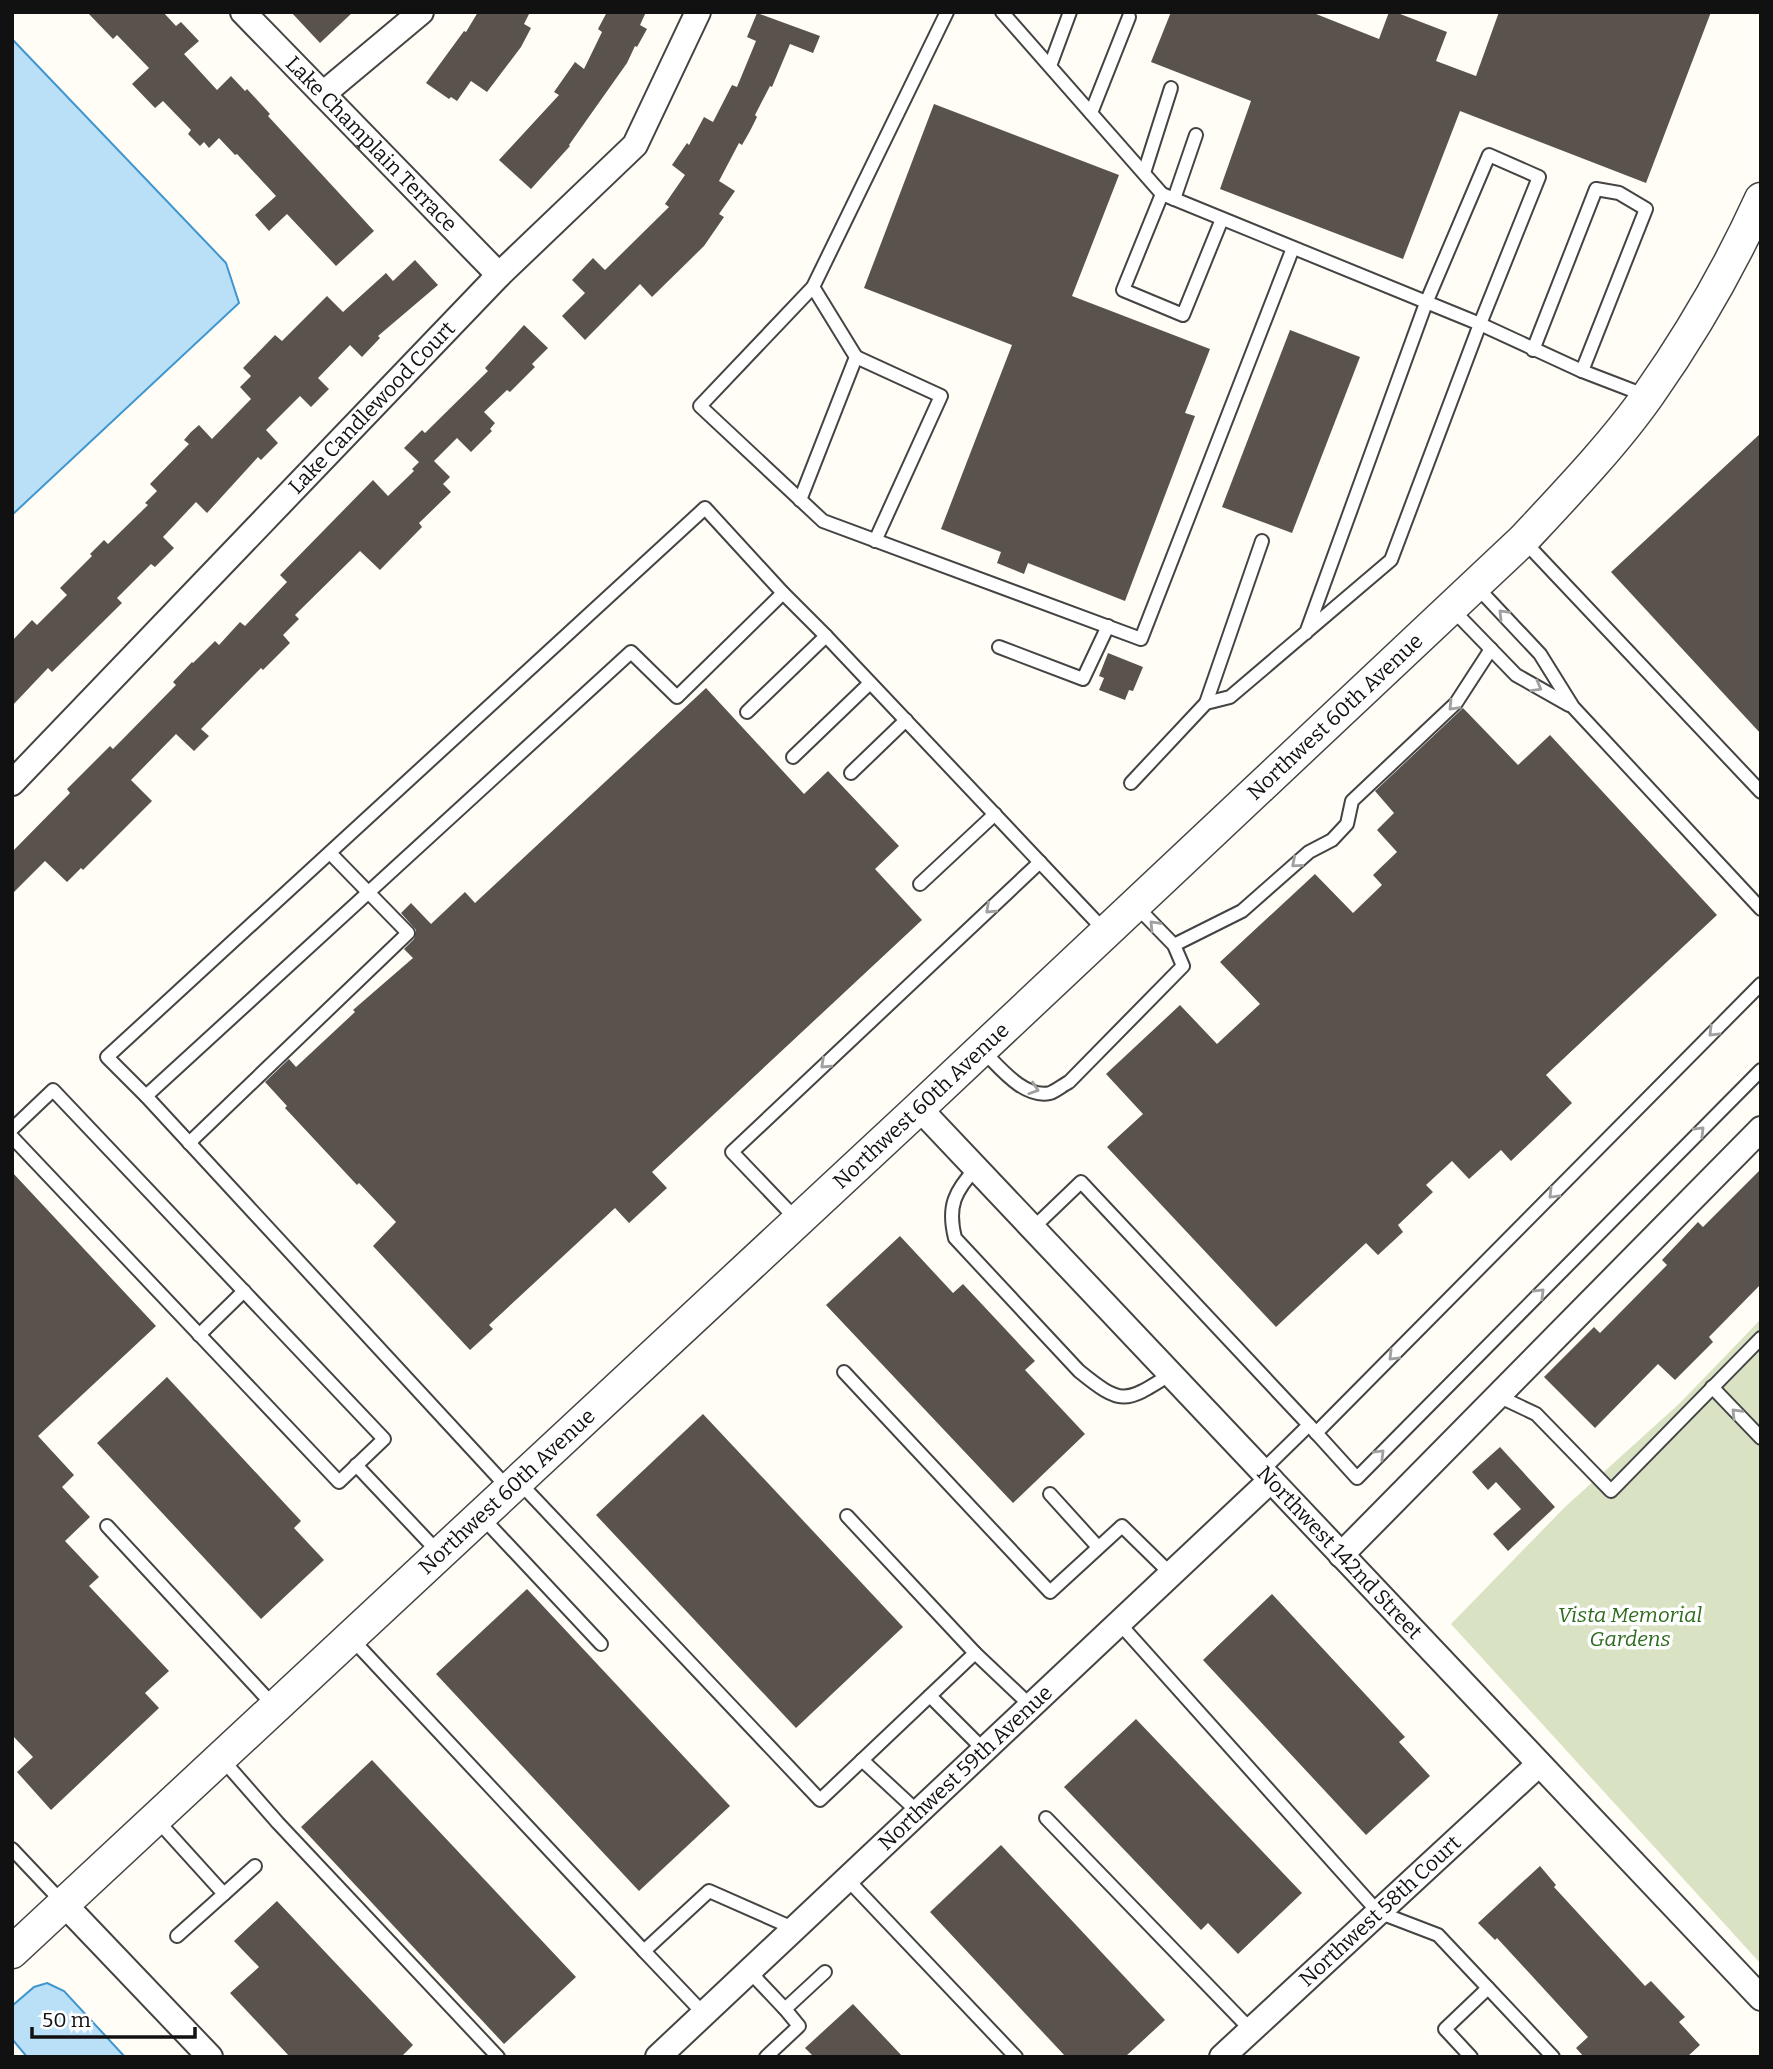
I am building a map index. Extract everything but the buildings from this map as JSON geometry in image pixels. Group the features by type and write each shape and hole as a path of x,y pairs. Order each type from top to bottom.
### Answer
{"street":[{"name":"Lake Champlain Terrace","path":"243,12 499,275"},
{"path":"323,94 421,12"},
{"name":"Lake Candlewood Court","path":"12,783 499,275 635,145 698,12"},
{"name":"Northwest 60th Avenue","path":"12,1952 919,1108 1523,540 1574,485 1648,396 1741,244 1761,199"},
{"name":"Northwest 142nd Street","path":"919,1108 1761,1998"},
{"path":"1341,1555 1761,1129"},
{"name":"Northwest 59th Avenue","path":"669,2050 749,1971 1171,1574 1267,1476"},
{"name":"Northwest 58th Court","path":"1222,2057 1539,1763"},
{"path":"64,1904 210,2057"}],"lane":[{"path":"947,12 813,287 700,406 823,521 1141,639 1293,248"},
{"path":"1050,66 1070,12"},
{"path":"1009,15 1091,114 1168,196 1648,396"},
{"path":"1091,114 1129,17"},
{"path":"1144,173 1171,88"},
{"path":"1196,135 1123,290 1183,315 1222,219"},
{"path":"1206,703 1230,697 1306,633 1391,560 1539,177 1489,155 1426,303 1306,633"},
{"path":"1534,350 1596,189 1619,193 1646,209 1582,370"},
{"path":"813,287 856,358 941,396 876,541"},
{"path":"800,500 856,358"},
{"path":"975,1653 820,1800 514,1485 107,1057 705,508 1106,931"},
{"path":"1523,540 1761,792"},
{"path":"1131,783 1206,703 1262,541"},
{"path":"1475,585 1540,654 1573,707 1761,909"},
{"path":"146,1096 631,652 677,697 783,593"},
{"path":"1451,609 1516,675 1573,707"},
{"path":"999,647 1083,679 1108,626"},
{"path":"747,712 826,636"},
{"path":"1174,945 1242,911 1309,852 1332,841 1347,824 1352,801 1457,703 1491,649"},
{"path":"793,757 870,683"},
{"path":"850,773 906,720"},
{"path":"920,884 995,814"},
{"path":"189,1143 408,933 330,853"},
{"path":"798,1221 732,1152 1040,862"},
{"path":"981,1049 1016,1081 1035,1093 1051,1093 1069,1082 1183,966 1174,945 1134,904"},
{"path":"1267,1476 1761,984"},
{"path":"1033,1228 1081,1182 1357,1478 1761,1070"},
{"path":"12,1129 53,1090 384,1439 339,1482 12,1137"},
{"path":"976,1168 959,1186 954,1200 952,1224 955,1238 1079,1371 1116,1397 1138,1394 1171,1374"},
{"path":"199,1335 244,1291"},
{"path":"1498,1396 1536,1413 1611,1491 1761,1338"},
{"path":"844,1372 1050,1592 1122,1526 1171,1574"},
{"path":"1712,1388 1761,1438"},
{"path":"356,1465 440,1554"},
{"path":"1050,1494 1098,1547"},
{"path":"481,1516 601,1644"},
{"path":"848,1516 975,1653 1031,1706"},
{"path":"107,1526 276,1707"},
{"path":"1119,1623 1378,1912 1438,1935 1553,2057"},
{"path":"351,1638 704,2014"},
{"path":"930,1696 984,1750"},
{"path":"221,1758 278,1823 498,2057"},
{"path":"862,1760 918,1812"},
{"path":"156,1818 224,1894"},
{"path":"1046,1818 1251,2030"},
{"path":"12,1849 64,1904"},
{"path":"177,1936 255,1866"},
{"path":"847,1879 1016,2057"},
{"path":"643,1951 709,1891 795,1928"},
{"path":"749,1971 799,2026 771,2055"},
{"path":"785,2009 825,1972"},
{"path":"1471,2057 1445,2029 1488,1988"}],"green space":[{"name":"Vista Memorial Gardens","path":"1761,1319 1761,1964 1451,1624 1565,1507 1680,1403"}],"water":[{"path":"12,39 226,263 239,303 12,515"},
{"path":"47,1983 64,1991 125,2057 27,2057 12,2039 12,2006 34,1987"}]}
